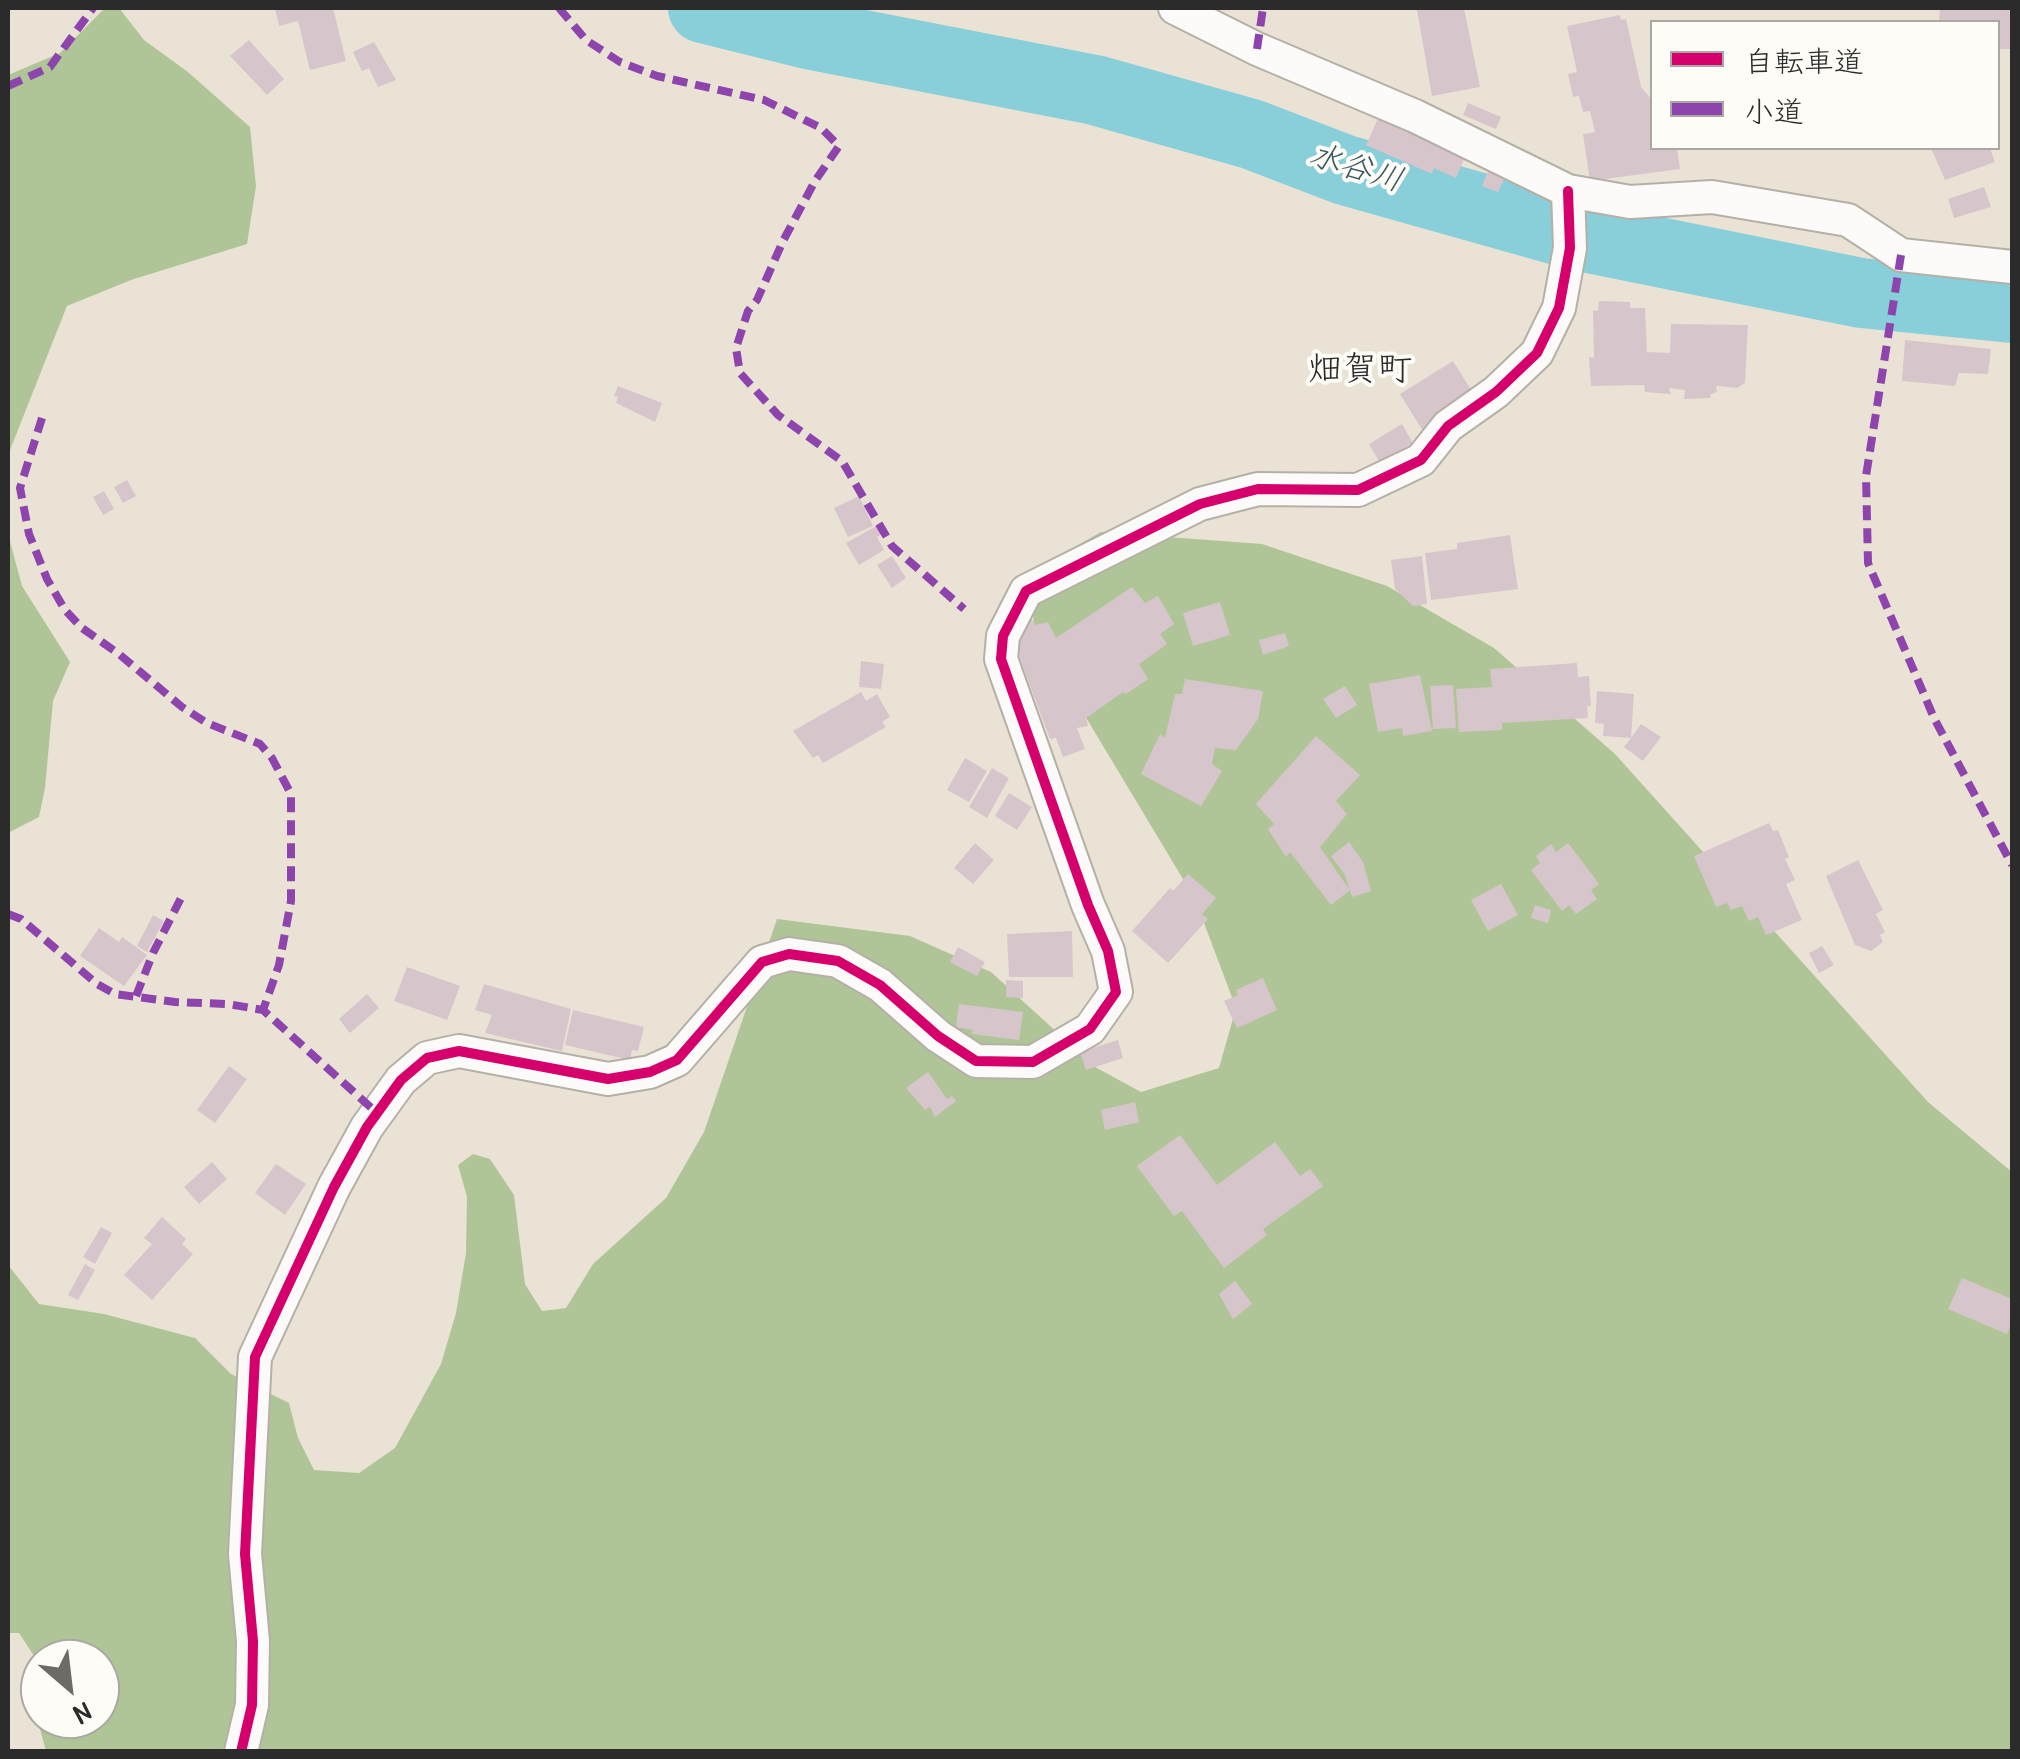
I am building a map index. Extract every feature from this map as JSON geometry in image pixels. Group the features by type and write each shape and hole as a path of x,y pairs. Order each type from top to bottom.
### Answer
{"street":[{"path":"1175,8 1415,116 1568,192 1630,202 1712,197 1732,200 1848,220 1900,255 2012,267"},
{"path":"241,1752 252,1705 252,1640 244,1554 255,1357 334,1187 367,1127 401,1080 427,1058 459,1052 608,1079 650,1072 677,1060 762,962 789,954 838,961 880,985 938,1036 976,1061 1032,1062 1090,1028 1116,992 1108,951 1000,659 1003,636 1026,591 1200,504 1258,489 1358,490 1420,460 1448,426 1496,392 1537,352 1560,308 1570,248 1568,192"}],"green space":[{"path":"105,8 119,8 144,40 188,72 250,127 256,186 247,244 131,280 67,306 8,455 8,75 60,53"},
{"path":"1101,532 1262,544 1387,586 1494,648 1615,754 1928,1102 2012,1172 2012,1751 46,1751 43,1739 120,1739 120,1639 23,1639 19,1633 8,1633 8,1265 39,1304 104,1314 195,1338 231,1374 289,1403 298,1438 314,1470 359,1473 395,1448 441,1364 456,1313 466,1253 467,1197 458,1165 473,1154 490,1159 514,1195 525,1284 542,1311 566,1308 593,1264 666,1198 704,1132 777,919 910,936 991,972 1095,1067 1141,1092 1219,1068 1236,1008 1195,899 1034,631 1032,592 1055,558"},
{"path":"8,534 22,586 70,662 53,701 39,817 8,833"}],"building":[{"path":"275,8 333,8 346,61 310,70 298,21 279,26"},
{"path":"1464,8 1480,87 1432,96 1417,10"},
{"path":"1940,8 2012,8 2012,49 2000,49 2000,20 1939,20"},
{"path":"1620,15 1621,20 1626,19 1641,87 1650,98 1650,150 1677,150 1680,169 1590,181 1583,134 1595,132 1590,111 1583,112 1579,96 1573,97 1568,74 1577,72 1567,26"},
{"path":"249,40 284,79 267,95 230,56"},
{"path":"374,42 396,80 378,87 369,68 362,71 353,52"},
{"path":"1468,103 1501,117 1496,129 1463,115"},
{"path":"1380,114 1467,152 1456,178 1434,168 1432,174 1366,145"},
{"path":"1932,150 1991,150 1995,162 1945,180"},
{"path":"1489,169 1506,175 1498,192 1482,186"},
{"path":"1984,187 1991,207 1954,218 1948,199"},
{"path":"1599,301 1630,302 1630,308 1645,308 1647,352 1670,353 1671,324 1748,325 1745,383 1737,388 1716,386 1717,392 1710,398 1684,399 1685,390 1669,388 1671,394 1645,392 1644,385 1591,386 1593,311 1598,310"},
{"path":"1905,340 1991,349 1988,374 1959,373 1955,386 1902,381"},
{"path":"1453,361 1480,404 1426,436 1400,394"},
{"path":"618,386 662,403 655,422 616,403"},
{"path":"1402,424 1413,443 1380,463 1369,444"},
{"path":"127,480 136,496 123,503 114,487"},
{"path":"104,491 114,509 103,515 93,497"},
{"path":"859,496 873,526 848,537 834,508"},
{"path":"878,525 883,534 877,537 884,550 859,565 846,543"},
{"path":"1510,535 1518,589 1431,600 1425,553 1457,549 1457,543"},
{"path":"892,556 906,578 892,588 877,565"},
{"path":"1422,556 1427,604 1413,606 1395,589 1391,560"},
{"path":"1132,587 1145,603 1158,596 1174,624 1160,634 1167,644 1139,664 1148,679 1086,718 1088,726 1077,728 1085,749 1063,757 1056,738 1050,739 1011,635 1030,616 1035,625 1048,622 1056,638"},
{"path":"1220,602 1230,635 1193,646 1183,613"},
{"path":"1285,633 1289,646 1263,655 1259,640"},
{"path":"861,661 884,664 881,689 859,687"},
{"path":"1577,663 1578,677 1589,676 1588,718 1502,723 1502,730 1459,732 1456,689 1492,687 1490,669"},
{"path":"1420,675 1432,731 1403,736 1402,728 1378,732 1369,684"},
{"path":"1185,679 1263,691 1258,719 1236,750 1215,748 1212,764 1222,771 1201,806 1141,774 1160,734 1165,738 1175,694 1182,694"},
{"path":"1453,685 1456,728 1433,729 1430,686"},
{"path":"1345,686 1357,705 1336,718 1323,699"},
{"path":"1597,691 1634,694 1631,738 1603,736 1604,724 1595,723"},
{"path":"861,692 866,701 877,694 890,717 882,722 886,727 823,763 818,755 813,758 793,731"},
{"path":"1641,724 1661,737 1643,761 1624,747"},
{"path":"1316,736 1360,775 1336,801 1347,814 1320,847 1349,889 1345,875 1331,856 1349,842 1363,862 1371,891 1352,897 1350,890 1331,905 1290,852 1286,857 1268,829 1274,824 1256,804"},
{"path":"965,758 987,771 969,802 947,790"},
{"path":"992,768 1009,778 987,818 969,807"},
{"path":"1009,793 1032,807 1017,830 995,816"},
{"path":"1769,823 1773,831 1778,830 1789,857 1785,859 1795,880 1786,884 1802,920 1766,935 1758,917 1749,921 1742,906 1731,910 1727,903 1716,907 1694,856"},
{"path":"975,843 994,860 973,884 954,868"},
{"path":"1568,843 1599,884 1591,890 1597,899 1576,914 1569,905 1562,911 1531,870 1540,863 1536,856 1551,844 1556,852"},
{"path":"1858,860 1883,910 1876,914 1885,932 1880,935 1883,942 1871,951 1855,945 1826,876"},
{"path":"1188,874 1216,898 1202,914 1208,919 1168,963 1132,931 1170,888 1173,891"},
{"path":"1501,884 1518,915 1488,931 1471,900"},
{"path":"1535,905 1551,910 1548,923 1531,918"},
{"path":"153,915 164,921 147,952 137,946"},
{"path":"99,928 119,942 122,937 147,955 124,986 80,956"},
{"path":"1072,931 1073,977 1009,977 1007,934"},
{"path":"1822,946 1834,965 1819,973 1809,953"},
{"path":"958,947 985,962 977,976 950,962"},
{"path":"407,967 460,986 447,1020 394,1001"},
{"path":"1263,978 1277,1010 1237,1028 1224,1001 1238,995 1236,990"},
{"path":"1006,980 1023,981 1023,998 1006,997"},
{"path":"484,984 571,1009 562,1051 485,1033 492,1015 475,1010"},
{"path":"367,994 379,1008 350,1033 339,1019"},
{"path":"959,1004 1023,1012 1019,1040 972,1034 973,1030 956,1027"},
{"path":"573,1010 644,1027 638,1051 632,1050 630,1060 565,1045"},
{"path":"1118,1040 1123,1058 1086,1070 1080,1052"},
{"path":"229,1066 247,1079 215,1123 197,1110"},
{"path":"928,1072 947,1099 952,1096 956,1101 935,1117 930,1107 925,1110 906,1088"},
{"path":"1135,1102 1139,1122 1105,1130 1101,1110"},
{"path":"1180,1135 1217,1185 1275,1142 1300,1176 1310,1169 1323,1186 1263,1229 1267,1235 1224,1268 1182,1211 1174,1216 1137,1166"},
{"path":"212,1162 227,1179 199,1204 184,1187"},
{"path":"276,1164 306,1184 285,1215 255,1193"},
{"path":"162,1217 186,1239 182,1244 193,1254 152,1300 124,1275 152,1244 144,1238"},
{"path":"101,1227 112,1233 95,1264 83,1257"},
{"path":"85,1264 95,1270 78,1300 68,1295"},
{"path":"1962,1278 2012,1299 2012,1321 2007,1334 1948,1309"},
{"path":"1235,1281 1252,1304 1233,1319 1219,1294"}],"waterway":[{"name":"水谷川","path":"703,8 812,35 1095,90 1251,134 1345,170 1579,236 1861,293 2012,308"}],"marked path":[{"path":"8,86 50,67 93,8"},
{"path":"559,8 586,40 620,62 657,76 764,100 821,128 839,146 815,181 748,311 736,348 740,373 778,415 842,461 892,546 964,609"},
{"path":"1257,49 1263,8"},
{"path":"1901,255 1866,476 1868,563 1934,718 2012,865"},
{"path":"42,418 20,488 29,534 65,610 82,628 182,707 207,723 260,744 291,794 291,901 279,965 263,1010"},
{"path":"136,996 183,894"},
{"path":"8,914 21,919 97,984 115,994 263,1010 377,1113"}],"cycle path":[{"path":"241,1752 252,1705 253,1641 245,1554 255,1357 334,1187 367,1127 401,1080 427,1058 459,1051 608,1079 650,1072 677,1060 762,962 789,954 838,961 880,985 938,1036 976,1061 1033,1062 1090,1029 1116,992 1108,951 1001,659 1003,636 1026,591 1200,504 1258,489 1358,490 1421,460 1448,426 1496,392 1537,353 1559,308 1570,248 1568,191"}],"district":[{"name":"畑賀町","path":"1360,371"}]}
